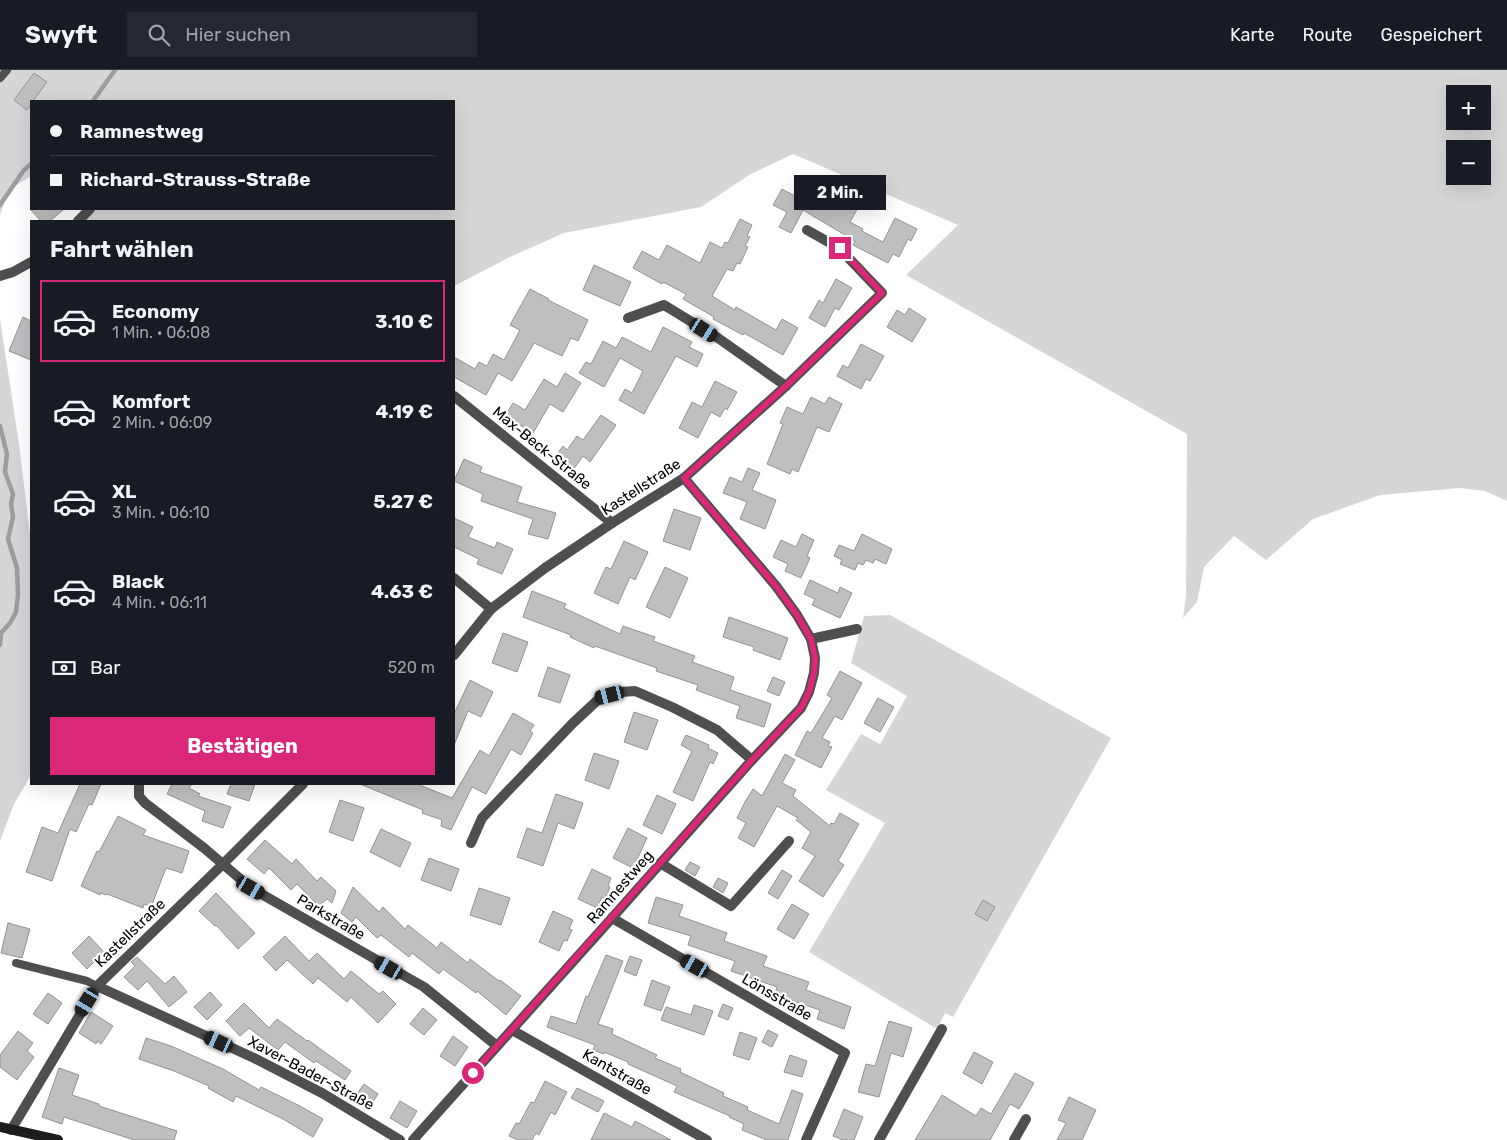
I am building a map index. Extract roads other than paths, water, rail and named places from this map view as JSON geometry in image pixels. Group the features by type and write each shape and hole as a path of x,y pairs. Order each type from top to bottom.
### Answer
{"main road":[{"path":"0,1127 58,1140"}],"street":[{"path":"79,220 89,210"},
{"name":"Kastellstraße","path":"455,654 491,609 545,568 684,478 786,386 882,293 840,248 807,230"},
{"path":"0,276 14,272 30,263"},
{"path":"628,318 664,305 718,338 786,386"},
{"name":"Max-Beck-Straße","path":"455,397 612,523"},
{"name":"Ramnestweg","path":"413,1140 752,760 801,708 809,692 814,673 815,658 811,639 797,615 776,586 684,478"},
{"path":"455,579 491,609"},
{"path":"811,639 857,630"},
{"path":"471,844 482,818 573,723 601,697 620,692 635,691 717,730 752,760"},
{"path":"139,785 139,796 145,804 223,864"},
{"name":"Kastellstraße","path":"11,1130 97,986 302,785"},
{"path":"660,863 732,906 789,841"},
{"name":"Parkstraße","path":"223,864 251,888 424,987 498,1046"},
{"name":"Lönsstraße","path":"612,918 845,1053 806,1140"},
{"name":"Xaver-Bader-Straße","path":"97,986 254,1058 322,1093 400,1140"},
{"path":"879,1140 942,1029"},
{"name":"Kantstraße","path":"512,1030 707,1140"},
{"path":"1014,1140 1026,1119"}],"lane":[{"path":"0,78 7,70"},
{"path":"16,963 86,981 97,986"}],"waterway":[{"path":"94,100 115,70"},
{"path":"0,205 24,170 30,165"},
{"path":"0,426 7,454 5,472 13,494 11,504 13,517 8,539 17,568 18,595 16,612 10,623 1,633 0,645"}]}
